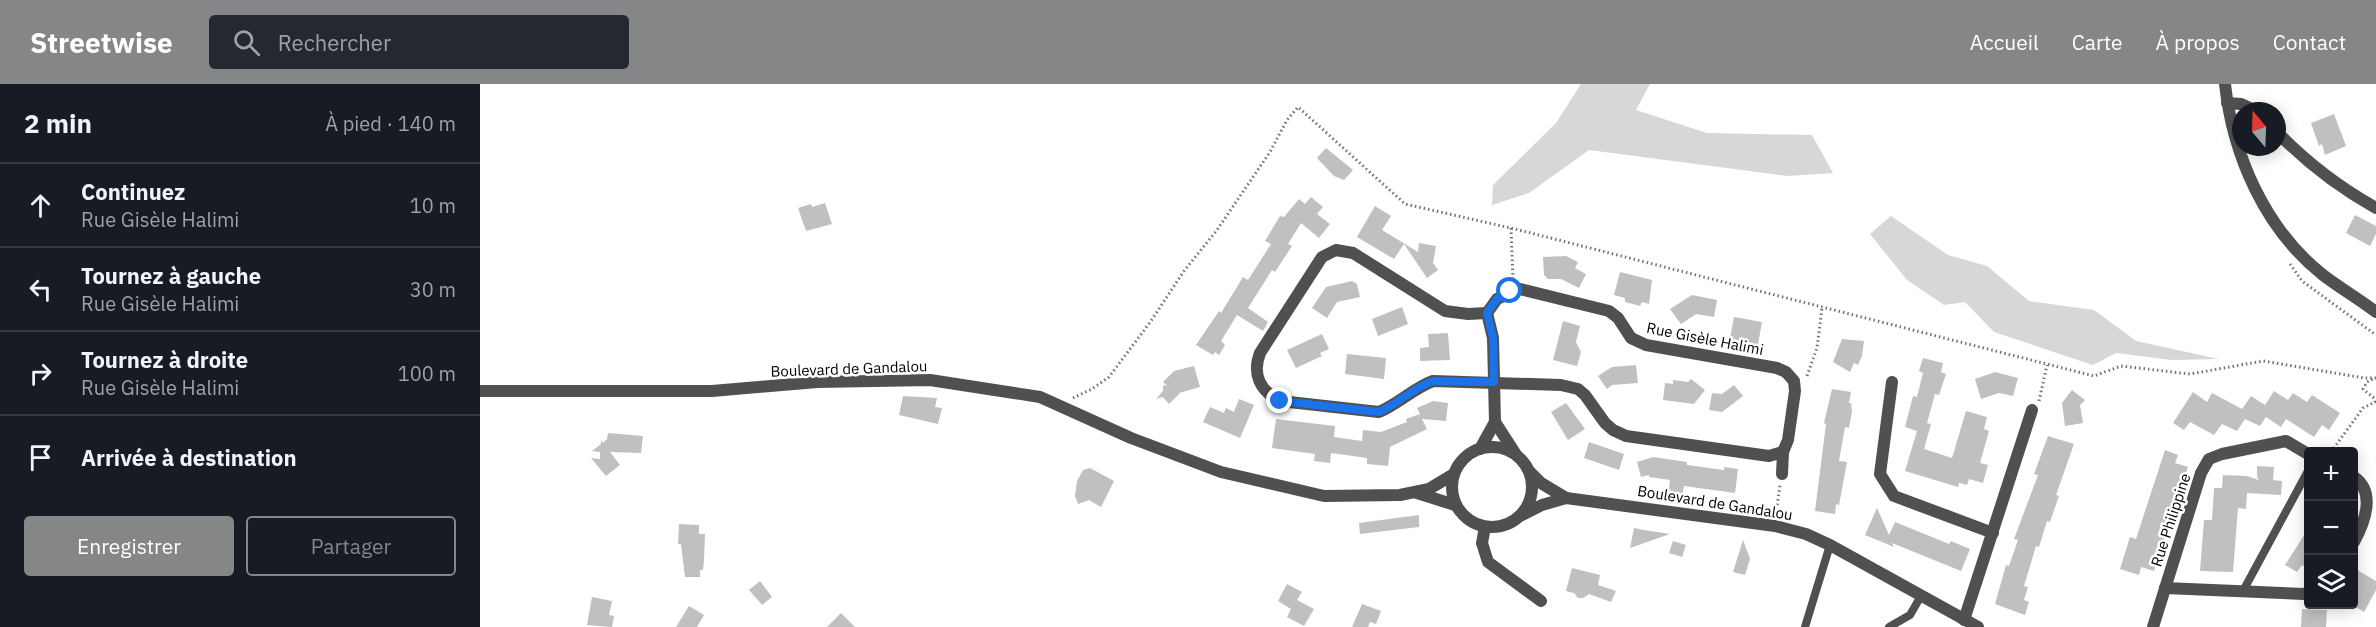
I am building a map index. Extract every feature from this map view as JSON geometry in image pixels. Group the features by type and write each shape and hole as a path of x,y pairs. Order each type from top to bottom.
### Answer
{"street":[{"path":"2225,84 2227,103 2238,148 2255,190 2280,228 2322,274 2376,312"},
{"path":"2227,103 2232,103"},
{"path":"2286,140 2342,187 2376,208"},
{"path":"1487,313 1468,314 1445,310 1353,253 1336,250 1322,257 1260,353 1256,363 1257,377 1269,395 1280,401 1379,412 1433,381 1561,385 1578,389 1605,423 1626,436 1769,456 1783,452"},
{"name":"Rue Gisèle Halimi","path":"1510,291 1520,289 1609,311 1618,318 1631,338 1646,345 1777,368 1786,372 1794,381"},
{"path":"1480,449 1495,422 1493,338 1487,313 1497,299 1510,291"},
{"name":"Boulevard de Gandalou","path":"480,391 712,392 818,382 930,380 1040,397 1131,438 1221,472 1324,496 1400,495 1429,489 1454,474"},
{"path":"1782,474 1783,452 1788,440 1794,381"},
{"path":"1892,382 1880,474 1894,496 1993,533"},
{"path":"1964,620 2032,411"},
{"path":"1495,422 1528,469 1532,481 1532,494 1520,516 1510,523 1498,527 1485,527 1473,523 1455,504 1452,495 1454,474 1464,459 1480,449 1493,447 1517,456"},
{"name":"Rue Philippine","path":"2153,627 2201,474 2209,459 2222,454 2286,441 2304,452"},
{"name":"Boulevard de Gandalou","path":"1528,469 1541,483 1566,498 1775,526 1806,534 1978,627"},
{"path":"2358,480 2367,490 2370,502 2358,532"},
{"name":"Boulevard de Gandalou","path":"1416,492 1455,504"},
{"name":"Boulevard de Gandalou","path":"1520,516 1542,505 1566,498"},
{"path":"1485,527 1482,543 1488,562 1541,601"},
{"name":"Rue Philippine","path":"2165,588 2304,594"}],"lane":[{"path":"2242,591 2304,478"},
{"path":"1805,627 1830,545"},
{"path":"1889,627 1910,615 1922,596"}],"path":[{"path":"1062,407 1109,376 1151,321 1184,271 1217,230 1270,152 1287,120 1298,107 1405,204 1511,228 2094,376 2121,366 2190,374 2263,361 2375,378"},
{"path":"1510,291 1513,282 1511,228"},
{"path":"1794,381 1806,379 1817,348 1822,308"},
{"path":"2032,411 2038,404 2047,364"},
{"path":"2335,447 2363,408 2375,402 2374,398 2363,389 2367,382 2375,378"},
{"path":"1775,526 1782,474"}],"shaded area":[{"path":"1581,84 1650,84 1636,110 1707,133 1812,135 1833,173 1788,176 1589,150 1529,193 1492,205 1493,185 1556,123"},
{"path":"1891,216 1948,255 1987,266 2029,301 2094,310 2136,341 2219,359 2172,360 2116,353 2093,365 1994,332 1965,302 1944,305 1907,280 1870,234"}],"building":[{"path":"2334,114 2346,146 2325,155 2322,144 2319,146 2311,123"},
{"path":"1326,148 1353,170 1344,180 1334,176 1317,158"},
{"path":"1311,197 1323,207 1317,214 1330,224 1319,238 1301,223 1288,244 1292,246 1275,272 1272,270 1248,308 1268,322 1263,331 1237,315 1221,341 1225,345 1219,355 1215,352 1213,355 1196,345 1219,311 1221,313 1243,277 1248,280 1271,244 1265,241 1280,216 1284,217 1299,199 1305,204"},
{"path":"825,203 832,224 806,231 798,208"},
{"path":"1375,206 1391,216 1382,230 1418,252 1419,243 1436,246 1433,263 1438,270 1427,278 1404,244 1394,259 1357,237"},
{"path":"2355,215 2376,226 2376,234 2370,246 2346,233"},
{"path":"1566,256 1578,262 1575,268 1586,274 1579,288 1561,279 1548,279 1544,275 1543,257"},
{"path":"1620,272 1652,280 1649,304 1642,302 1640,306 1625,302 1625,298 1614,295"},
{"path":"1352,281 1357,284 1360,297 1337,302 1327,318 1312,308 1326,287"},
{"path":"1692,295 1717,300 1714,317 1696,314 1681,324 1670,309"},
{"path":"1402,307 1408,324 1378,336 1372,319"},
{"path":"1734,317 1762,322 1757,350 1729,344"},
{"path":"1563,321 1580,326 1576,342 1581,352 1577,366 1553,360"},
{"path":"1448,333 1450,360 1420,361 1420,348 1429,347 1428,334"},
{"path":"1322,334 1329,349 1320,353 1322,356 1296,368 1287,350"},
{"path":"1842,339 1864,341 1858,365 1854,363 1850,372 1833,362"},
{"path":"1347,354 1386,358 1384,379 1345,374"},
{"path":"1923,358 1943,363 1941,372 1946,374 1939,395 1935,394 1927,423 1931,424 1924,449 1952,458 1966,411 1987,417 1984,429 1989,431 1980,463 1988,465 1983,483 1969,479 1967,485 1959,483 1958,487 1905,471 1917,431 1905,427 1913,396 1917,397 1923,373 1919,371"},
{"path":"1636,365 1638,383 1612,385 1607,389 1598,376 1612,367"},
{"path":"1194,366 1200,387 1179,393 1169,404 1163,397 1156,399 1163,391 1163,385 1167,386 1163,382 1174,371"},
{"path":"1995,372 2018,378 2013,396 1999,393 1981,399 1975,379"},
{"path":"1691,379 1705,390 1694,404 1663,400 1665,383 1673,384 1673,380 1688,382"},
{"path":"1734,385 1743,396 1722,412 1709,410 1712,393 1722,394"},
{"path":"1832,389 1851,392 1849,403 1851,403 1852,411 1849,428 1845,427 1839,461 1847,462 1839,505 1836,504 1835,514 1815,511 1826,424 1824,423"},
{"path":"2072,390 2085,400 2080,405 2083,423 2065,426 2062,403"},
{"path":"2274,391 2288,400 2293,393 2307,402 2312,395 2340,413 2329,430 2322,425 2314,437 2286,419 2281,427 2266,417 2260,426 2245,419 2237,431 2222,424 2214,435 2190,422 2184,430 2173,423 2193,392 2207,402 2212,393 2242,409 2251,396 2265,405"},
{"path":"903,396 937,398 935,407 942,408 938,424 899,415"},
{"path":"1239,399 1254,405 1240,438 1203,422 1210,407 1224,413 1226,408 1234,412"},
{"path":"1433,401 1448,403 1446,421 1422,419 1427,429 1390,447 1388,466 1367,464 1367,458 1331,453 1330,463 1314,461 1315,454 1272,448 1276,419 1335,426 1334,437 1362,441 1363,430 1381,432 1407,422 1406,419 1420,414 1417,408"},
{"path":"1566,403 1585,429 1568,440 1551,412"},
{"path":"608,433 643,436 641,453 610,452 620,465 606,476 591,458 600,459 600,452 592,451 601,444 601,440 603,443 607,439"},
{"path":"2048,436 2074,444 2056,495 2059,496 2050,522 2047,521 2039,547 2036,546 2024,586 2028,587 2024,600 2029,602 2025,615 1995,604 2006,565 2009,566 2018,540 2014,539 2038,475 2034,474"},
{"path":"1589,442 1624,454 1619,470 1584,458"},
{"path":"2165,450 2178,455 2175,463 2188,467 2154,571 2141,567 2139,575 2120,569 2130,537 2136,539"},
{"path":"1653,457 1687,462 1687,465 1724,470 1724,467 1738,469 1735,493 1684,486 1682,498 1668,496 1670,480 1649,477 1649,475 1641,477 1637,462"},
{"path":"2257,466 2274,467 2273,480 2282,481 2281,495 2247,493 2246,509 2238,508 2233,572 2200,571 2204,520 2212,520 2214,488 2222,488 2223,475 2247,476 2259,480"},
{"path":"1090,468 1114,481 1101,507 1089,500 1078,504 1075,496 1077,481 1083,470"},
{"path":"1877,508 1889,535 1895,522 1949,544 1951,541 1970,549 1961,571 1892,543 1894,547 1865,535"},
{"path":"1419,515 1419,527 1360,534 1359,523"},
{"path":"679,524 699,525 699,534 705,534 703,570 700,570 700,577 685,577 681,544 678,544"},
{"path":"1634,528 1644,530 1670,534 1630,548"},
{"path":"2304,535 2304,566 2302,565 2297,572 2285,565"},
{"path":"1743,540 1750,559 1745,575 1733,572"},
{"path":"1673,541 1686,545 1682,557 1669,553"},
{"path":"1572,568 1600,575 1598,585 1616,591 1611,602 1589,594 1578,598 1574,593 1566,591"},
{"path":"2358,570 2376,581 2376,590 2364,612 2358,608"},
{"path":"760,581 772,597 762,605 749,590"},
{"path":"1287,584 1302,592 1297,600 1314,609 1304,626 1287,617 1291,609 1278,601"},
{"path":"592,597 612,601 609,615 614,616 612,627 587,625"},
{"path":"1362,604 1381,611 1376,624 1370,622 1368,627 1352,627"},
{"path":"689,606 704,615 697,627 676,627"},
{"path":"2302,609 2327,610 2326,627 2301,627"},
{"path":"841,613 855,627 827,627"}],"route":[{"path":"1280,401 1379,412 1433,381 1494,382 1493,338 1487,313 1497,299 1510,291"}]}
